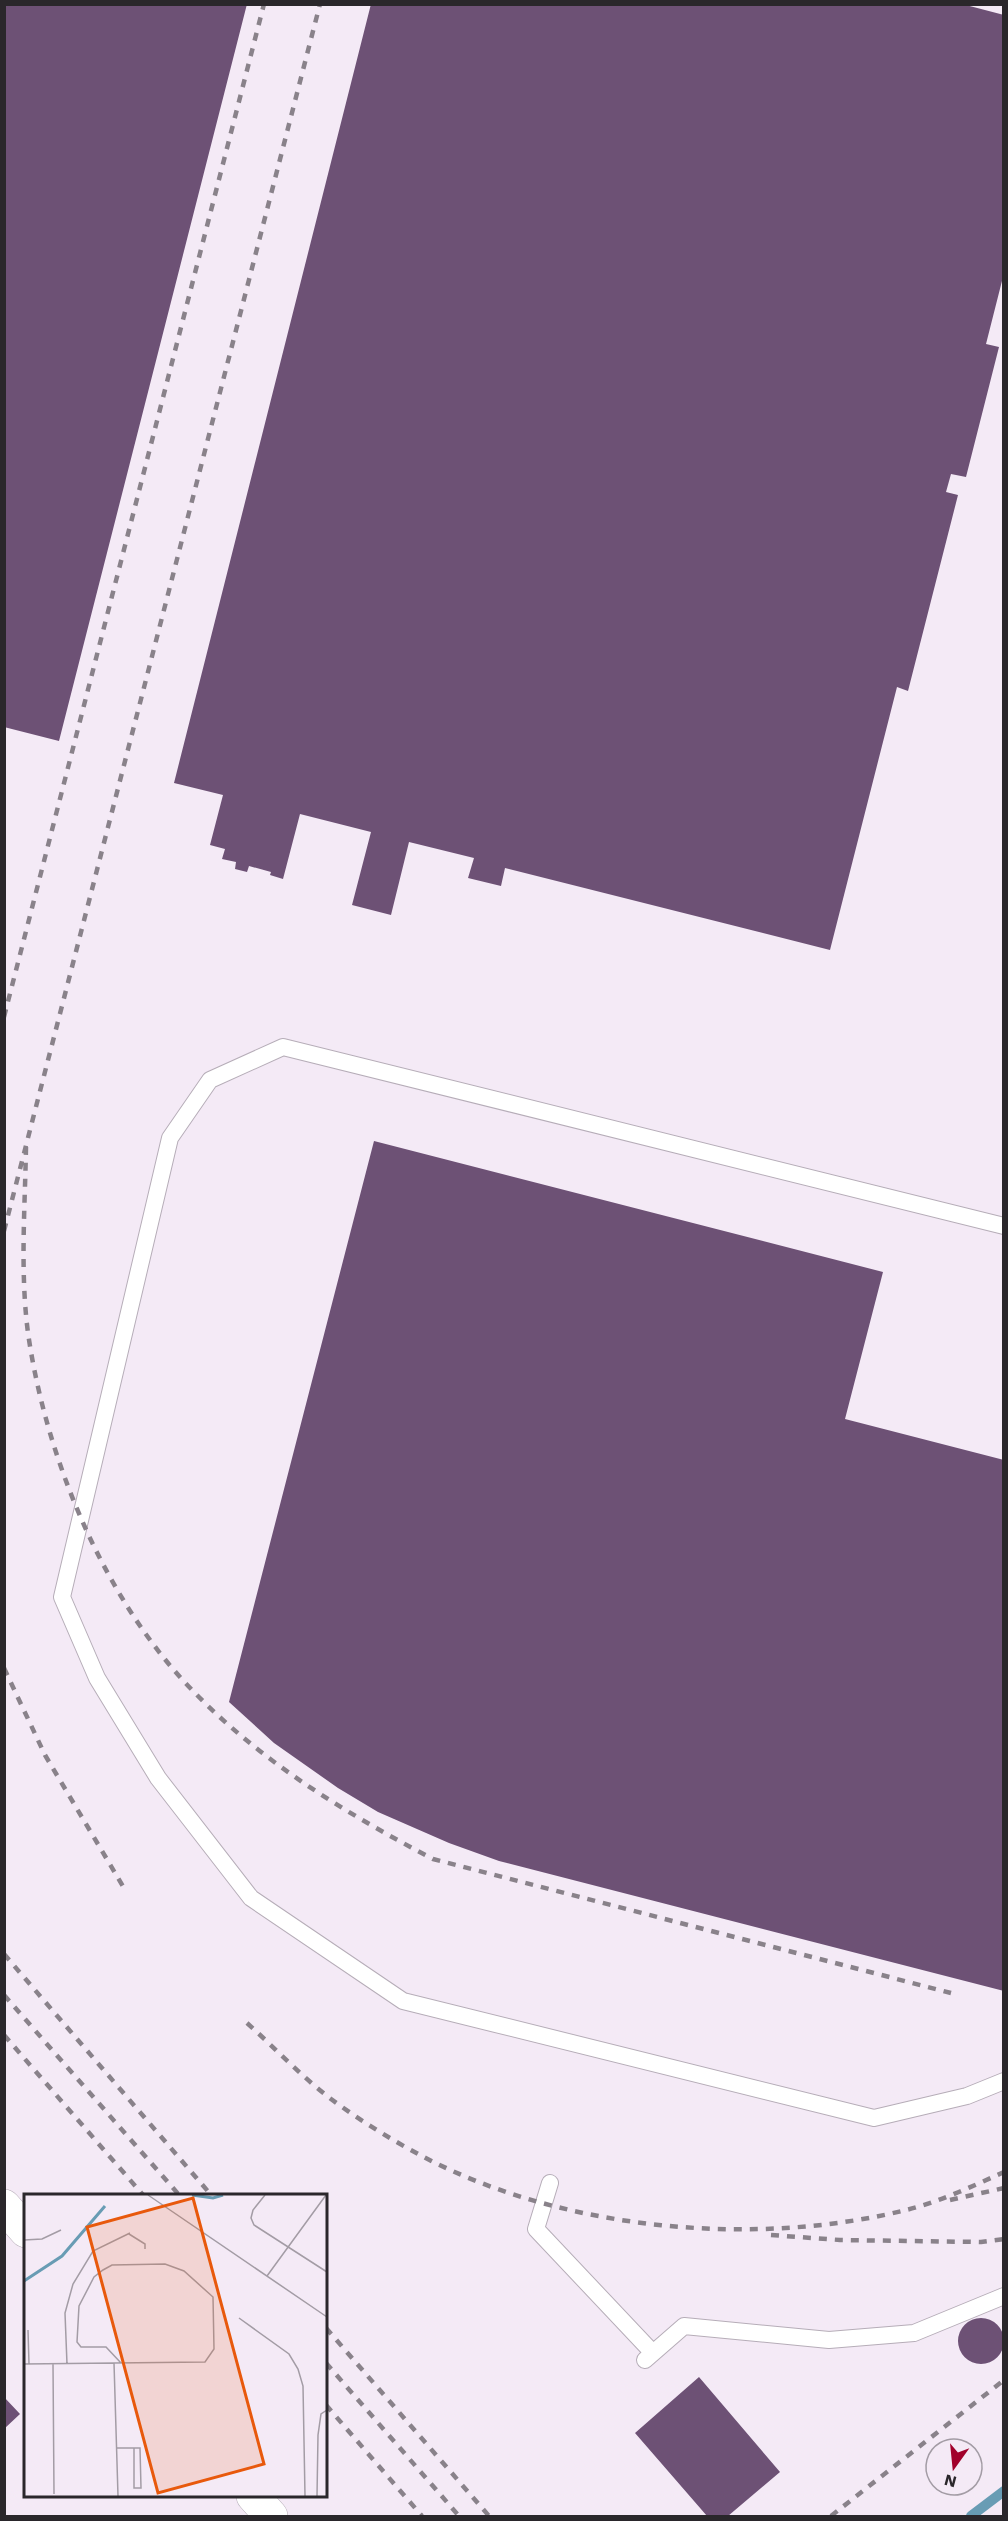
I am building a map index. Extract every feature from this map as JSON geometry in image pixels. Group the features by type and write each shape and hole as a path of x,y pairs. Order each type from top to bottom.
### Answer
{"main road":[{"path":"4,2206 24,2229"},
{"path":"254,2497 271,2517"}],"lane":[{"path":"1004,1226 283,1047 210,1080 170,1138 62,1597 97,1678 158,1778 251,1898 403,2001 874,2118 967,2096 1004,2081"},
{"path":"550,2183 536,2229 649,2356 684,2326 829,2340 914,2333 1004,2296"}],"building":[{"path":"4,4 247,4 59,741 4,727"},
{"path":"371,4 962,4 1004,15 1004,273 986,344 999,347 966,477 951,474 946,492 958,495 908,691 897,687 830,950 505,868 501,886 468,878 474,858 409,842 391,915 352,905 371,832 300,814 283,879 270,875 271,872 249,866 247,872 235,869 236,862 222,859 225,849 210,845 223,795 174,783"},
{"path":"374,1141 883,1272 845,1419 1004,1460 1004,1991 499,1861 449,1843 378,1812 338,1788 274,1743 229,1702"},
{"path":"981,2318 997,2325 1004,2341 997,2357 981,2364 965,2357 958,2341 965,2325"},
{"path":"699,2377 780,2472 728,2516 707,2516 635,2433"},
{"path":"4,2397 20,2414 4,2429"}],"waterway":[{"path":"971,2516 1004,2491"}],"railway":[{"path":"4,1017 264,4"},
{"path":"4,1231 320,4"},
{"path":"26,1147 24,1263 28,1333 49,1430 65,1478 84,1526 133,1616 163,1657 221,1718 307,1785 369,1824 433,1859 951,1993"},
{"path":"4,1668 45,1755 124,1888"},
{"path":"4,1954 210,2194"},
{"path":"4,1995 178,2194"},
{"path":"247,2023 331,2099 409,2149 475,2180 533,2201 595,2215 658,2225 722,2229 785,2228 847,2222 931,2203 1004,2172"},
{"path":"4,2035 142,2194"},
{"path":"950,2200 1004,2188"},
{"path":"771,2235 840,2240 981,2242 1004,2239"},
{"path":"327,2329 489,2516"},
{"path":"327,2364 459,2516"},
{"path":"831,2516 1004,2380"},
{"path":"327,2406 422,2516"}]}
